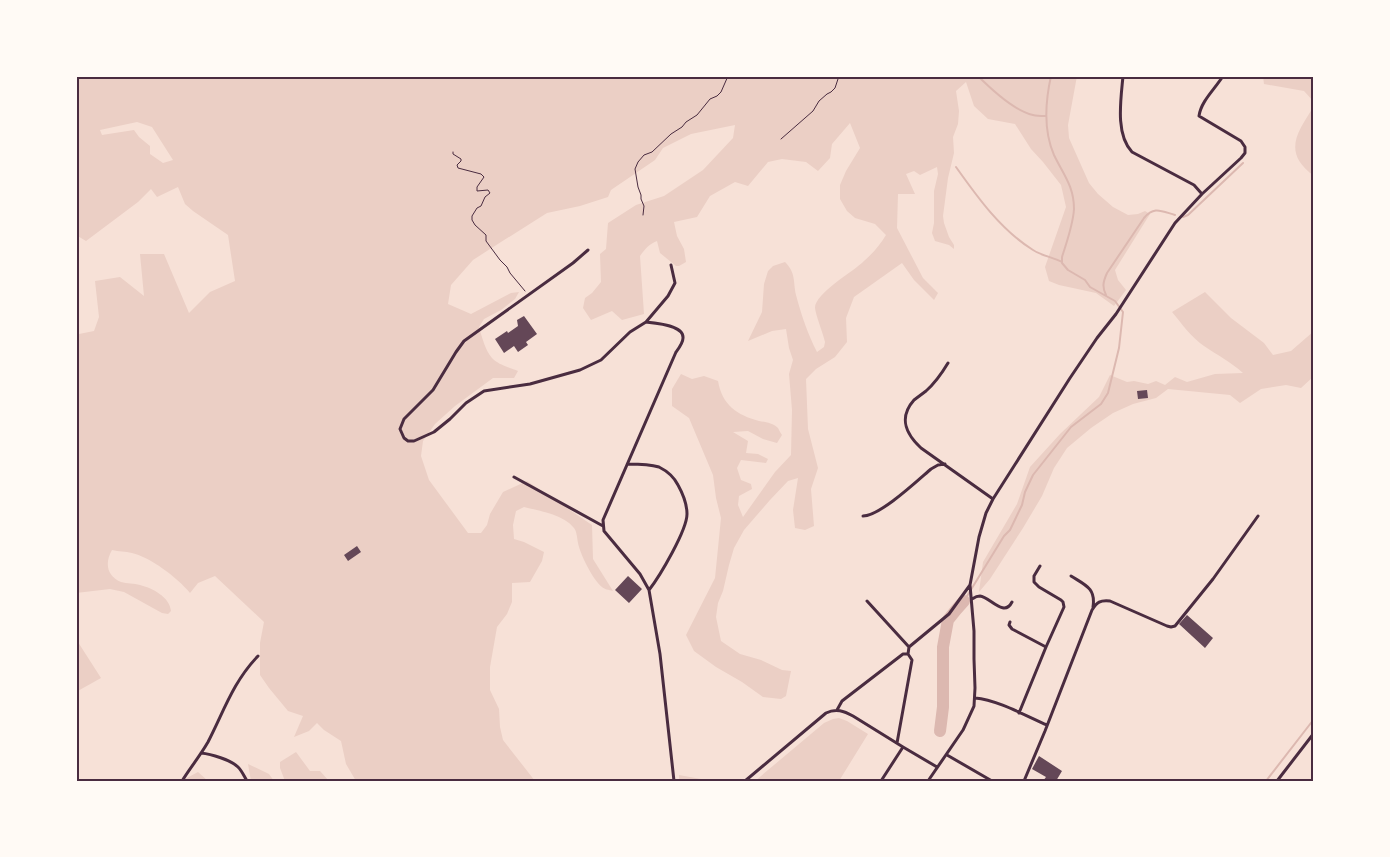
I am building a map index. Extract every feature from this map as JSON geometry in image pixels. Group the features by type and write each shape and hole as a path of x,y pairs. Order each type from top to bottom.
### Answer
{"street":[{"path":"1123,76 1121,97 1122,133 1127,147 1132,152 1194,185 1202,194"},
{"path":"928,781 963,730 970,716 975,698 974,631 970,585 979,537 986,513 1029,440 1097,338 1118,312 1175,223 1202,194 1242,158 1246,147 1241,141 1199,116 1200,110 1223,76"},
{"path":"588,250 573,263 464,341 433,390 404,419 400,429 404,438 408,441 414,441 434,432 466,403 484,391 530,384 580,370 601,360 630,332 646,322 668,296 675,283 670,265"},
{"path":"646,322 677,328 682,332 682,342 604,520 604,531 640,574 649,590 660,654 674,781"},
{"path":"948,363 934,383 914,400 909,407 905,422 908,432 921,448 993,499"},
{"path":"628,464 650,465 665,470 674,478 685,497 687,516 679,539 649,590"},
{"path":"863,516 874,514 931,469 938,465 946,464"},
{"path":"514,477 604,526"},
{"path":"1024,781 1096,604 1101,600 1110,601 1167,626 1175,626 1213,579 1258,516"},
{"path":"1019,713 1064,607 1061,600 1034,582 1034,576 1040,566"},
{"path":"1071,576 1088,587 1092,592 1094,596 1092,610"},
{"path":"897,743 912,660 908,654 909,647 949,614 970,585"},
{"path":"971,598 981,596 1001,607 1008,607 1012,602"},
{"path":"867,601 909,647"},
{"path":"1010,622 1009,625 1012,629 1046,647"},
{"path":"837,710 842,701 903,654 908,654"},
{"path":"182,781 207,743 232,690 246,668 258,656"},
{"path":"975,698 981,698 1000,705 1047,725"},
{"path":"745,781 831,710 845,712 853,716 937,767"},
{"path":"1278,781 1314,733"},
{"path":"881,781 903,748"},
{"path":"201,753 235,764 242,772 246,781"},
{"path":"947,754 992,781"}],"path":[{"path":"643,215 644,206 635,169 638,162 644,155 652,152 671,134 697,115 710,99 717,96 721,92 728,76"},
{"path":"781,139 813,111 819,101 835,88 839,76"},
{"path":"453,152 453,154 461,159 457,165 458,168 481,174 484,177 477,186 477,192 488,190 490,194 481,206 477,208 472,216 472,220 486,236 486,241 528,295"}],"shaded area":[{"path":"76,76 1077,76 1068,125 1069,138 1089,183 1113,207 1128,215 1145,211 1150,214 1115,270 1118,280 1126,290 1114,306 1096,293 1049,281 1045,267 1066,207 1061,185 1031,149 1015,124 988,119 974,106 966,82 956,91 959,111 958,124 953,137 954,153 948,178 943,216 954,249 949,245 935,241 932,233 934,223 934,191 938,174 937,167 920,175 914,171 906,174 915,194 898,194 897,228 923,278 938,293 934,300 914,280 902,263 854,297 846,318 847,342 835,357 816,369 806,379 808,429 818,468 811,489 814,526 805,530 795,528 793,510 798,478 788,481 744,530 734,548 718,603 716,617 721,641 740,654 761,660 782,670 791,671 786,696 781,699 763,697 716,667 694,651 686,635 715,578 721,518 713,475 689,418 672,406 672,389 681,374 692,379 704,376 718,381 723,397 732,408 751,419 774,425 782,435 777,443 763,439 748,431 733,432 748,441 746,453 758,454 768,459 766,463 741,460 737,468 741,480 751,484 752,489 739,496 738,505 743,517 775,472 791,455 792,410 789,374 793,360 786,329 772,331 748,341 762,312 764,284 768,271 773,266 785,262 789,266 794,277 800,310 817,352 824,347 825,342 815,308 817,302 835,283 859,266 879,246 886,235 875,224 855,218 847,211 840,199 840,185 860,148 850,123 832,144 830,158 818,171 806,162 782,159 768,162 748,186 735,182 710,196 697,217 674,222 677,236 684,249 686,262 676,266 660,253 657,241 649,245 640,256 644,314 622,320 612,311 591,320 583,308 585,298 601,282 600,254 606,249 608,223 636,205 664,196 703,170 733,138 735,125 691,134 663,148 655,160 611,190 608,197 580,206 547,213 473,260 451,285 448,304 471,314 511,293 519,292 515,299 501,310 484,319 479,327 492,358 500,364 518,371 514,378 493,378 455,406 435,424 423,441 421,456 429,480 468,533 481,533 487,525 490,514 503,492 527,481 592,525 593,559 613,591 605,589 598,584 581,554 575,530 569,523 550,514 524,507 516,511 513,525 514,539 544,552 542,561 530,582 512,583 512,602 507,614 497,627 490,667 490,690 499,709 503,740 535,781 356,781 346,764 341,741 317,723 309,731 294,737 303,716 288,711 260,675 260,643 264,622 215,576 198,583 190,593 155,563 139,555 112,550 108,559 108,568 112,576 121,582 138,584 155,591 164,597 171,611 168,614 162,613 124,592 110,589 76,593 76,327 79,334 94,331 99,317 95,281 120,277 144,296 140,254 164,254 189,313 210,292 235,281 228,235 185,204 178,187 157,197 151,189 138,202 86,241 76,235","holes":["137,122 152,127 173,160 163,163 150,154 150,146 134,130 102,135 100,130"]},
{"path":"1263,76 1314,76 1314,102 1304,91 1264,84"},
{"path":"1314,106 1314,176 1298,159 1295,150 1298,134"},
{"path":"1205,292 1231,318 1264,343 1273,355 1291,351 1314,331 1314,376 1301,388 1286,385 1261,389 1240,403 1230,395 1168,389 1156,398 1133,404 1113,413 1067,448 1054,468 1042,496 1023,528 990,579 979,592 983,562 1017,504 1030,467 1060,434 1099,397 1110,375 1127,382 1134,381 1148,384 1156,381 1165,385 1175,377 1187,382 1215,374 1243,373 1199,342 1172,312"},
{"path":"76,639 101,678 76,692"},
{"path":"839,718 868,734 839,781 755,781 824,723"},
{"path":"296,752 310,771 320,771 329,781 285,781 280,768 280,762"},
{"path":"248,764 269,774 274,781 251,781"},
{"path":"198,772 208,781 184,781 185,779"},
{"path":"679,775 712,781 679,781"}],"building":[{"path":"524,316 537,334 526,342 528,345 518,352 514,346 504,353 495,339 518,326 517,320"},
{"path":"1147,390 1148,398 1138,399 1137,391"},
{"path":"357,546 361,552 348,561 344,555"},
{"path":"628,576 642,589 629,603 615,590"},
{"path":"1187,615 1213,638 1205,648 1179,624"},
{"path":"1039,756 1062,771 1056,781 1043,781 1046,777 1032,769"}],"waterway":[{"path":"978,76 996,93 1019,109 1033,115 1045,116"},
{"path":"964,601 1004,536 1010,530 1033,475 1071,427 1101,404 1108,393 1119,348 1123,312 1115,301 1090,287 1085,280 1068,270 1062,263 1071,227 1074,201 1067,180 1050,146 1048,136 1046,106 1051,76"},
{"path":"1183,217 1188,215 1243,163"},
{"path":"956,167 1000,223 1021,242 1036,252 1062,262"},
{"path":"1106,295 1104,284 1107,273 1144,218 1155,211 1175,215"},
{"path":"940,731 943,707 943,647 948,620 964,601"},
{"path":"1266,781 1314,719"}]}
